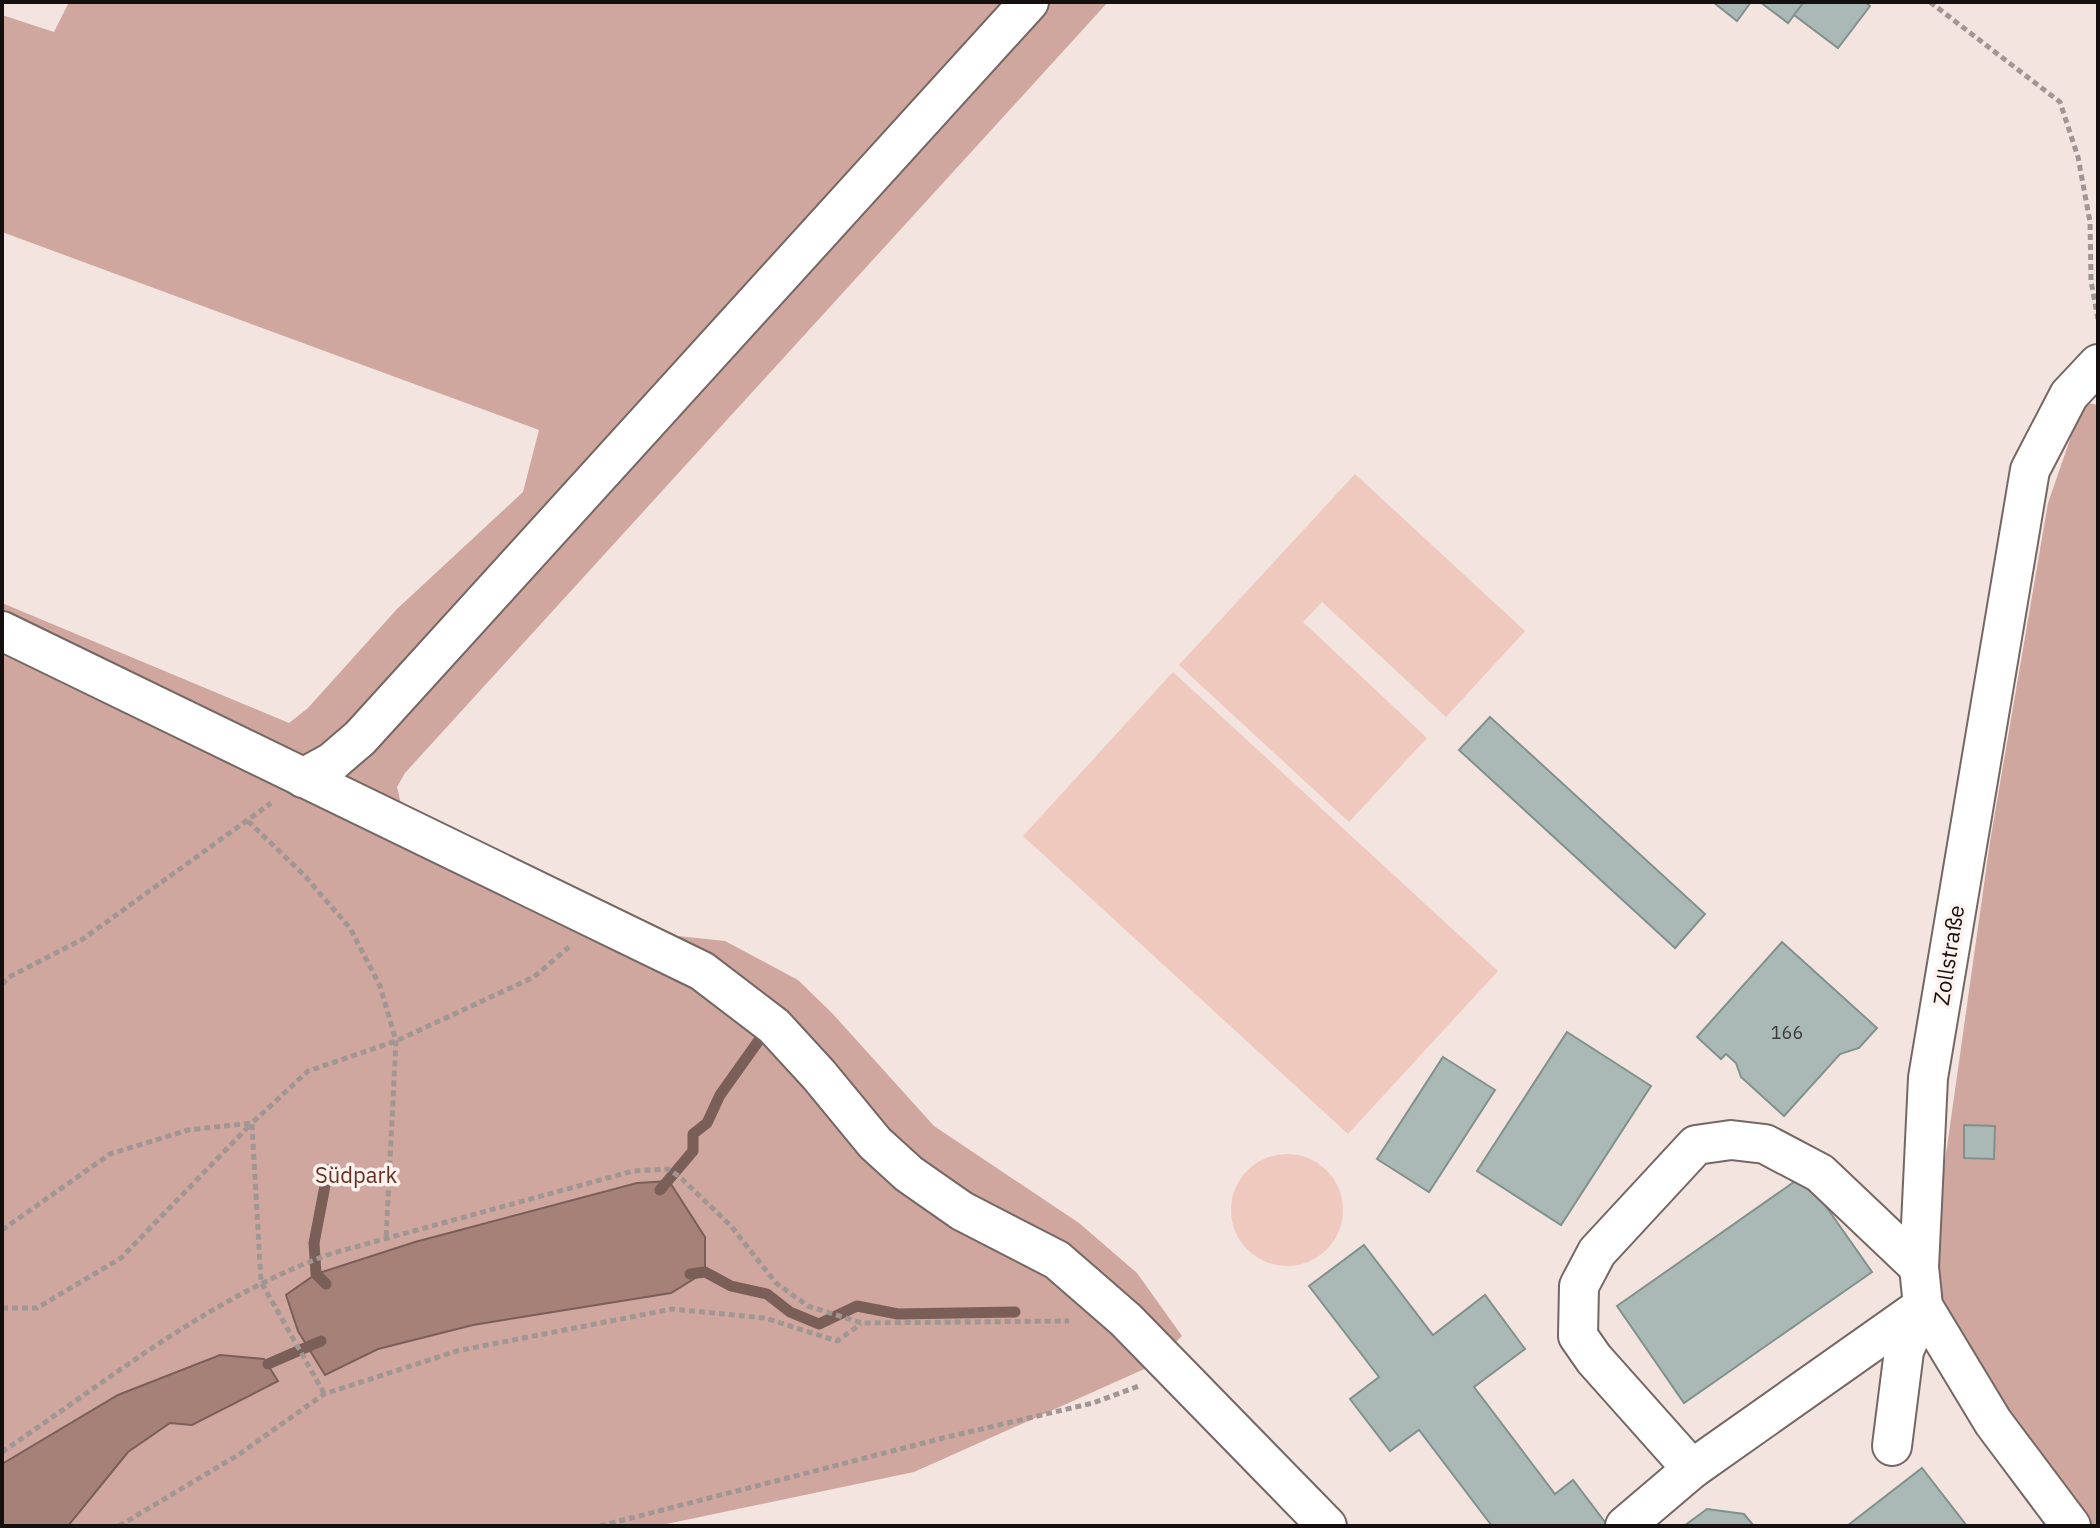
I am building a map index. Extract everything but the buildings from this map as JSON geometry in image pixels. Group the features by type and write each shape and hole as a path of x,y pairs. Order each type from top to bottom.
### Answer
{"street":[{"path":"303,778 332,762 360,738 1029,2"},
{"name":"Zollstraße","path":"2071,1526 1993,1422 1923,1306 1919,1267 1928,1078 2030,470 2069,395 2098,364"},
{"path":"2,631 702,971 774,1026 875,1143 909,1174 962,1211 1057,1260 1126,1320 1327,1526"},
{"path":"1692,1469 1594,1359 1578,1336 1579,1286 1597,1252 1696,1145 1731,1140 1765,1144 1820,1173 1919,1267"},
{"path":"1892,1446 1904,1351 1923,1306"},
{"path":"1625,1526 1692,1469 1923,1306"}],"path":[{"path":"1930,2 2060,102 2078,157 2090,222 2091,281 2098,319"},
{"path":"2,984 11,976 83,939 303,778"},
{"path":"248,821 304,875 350,928 380,986 396,1041 386,1239"},
{"path":"2,1308 37,1308 121,1258 252,1123 308,1071 396,1041 534,977 599,920"},
{"path":"2,1230 110,1154 188,1130 252,1123"},
{"path":"252,1123 261,1282 324,1394"},
{"path":"2,1452 181,1331 261,1282 289,1269 333,1253 633,1171 668,1169 731,1226 776,1283 808,1306 862,1323 1126,1320"},
{"path":"119,1526 238,1455 324,1394 457,1351 672,1309 765,1318 837,1341 862,1323"},
{"path":"600,1526 1093,1403 1146,1384 1171,1368"}],"shaded area":[{"path":"1355,474 1525,631 1446,717 1322,602 1303,622 1427,738 1349,822 1179,665"},
{"path":"1173,672 1498,971 1348,1134 1023,836"},
{"path":"1287,1154 1308,1158 1326,1171 1339,1189 1343,1210 1339,1231 1326,1249 1308,1262 1287,1266 1266,1262 1248,1249 1235,1231 1231,1210 1235,1189 1248,1171 1266,1158"},
{"path":"669,1181 705,1237 705,1272 671,1293 473,1325 378,1349 325,1375 298,1331 286,1295 316,1274 415,1242 637,1183"},
{"path":"220,1355 264,1359 278,1381 192,1425 170,1423 128,1452 68,1526 2,1526 2,1464 118,1395"}],"green space":[{"name":"Südpark","path":"69,2 1108,2 405,773 397,787 402,808 678,936 725,941 798,980 934,1126 1079,1223 1137,1273 1182,1336 1151,1366 914,1472 657,1526 2,1526 2,603 289,723 308,708 397,609 523,492 539,430 2,232 2,15 54,32"},
{"path":"2083,402 2098,405 2098,1526 2088,1526 1943,1322 1935,1232 1990,842 2048,503"}],"waterway":[{"path":"660,1190 693,1151 693,1134 707,1123 720,1095 762,1036"},
{"path":"326,1284 316,1274 314,1243 328,1170"},
{"path":"690,1274 705,1272 731,1286 767,1294 790,1312 819,1324 857,1306 898,1314 1015,1312"},
{"path":"268,1364 321,1341"}]}
